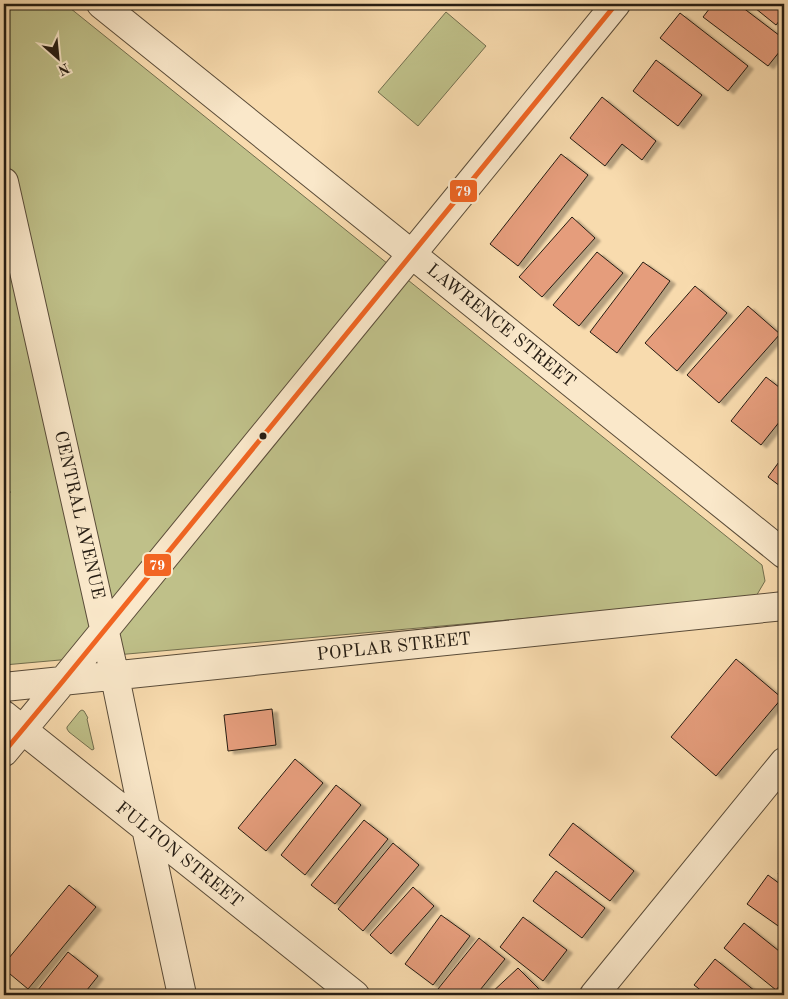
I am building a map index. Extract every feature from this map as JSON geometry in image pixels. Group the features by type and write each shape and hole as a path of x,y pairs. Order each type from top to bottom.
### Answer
{"street":[{"name":"LAWRENCE STREET","path":"101,4 784,554"},
{"path":"4,752 13,722 63,681 616,4"},
{"name":"CENTRAL AVENUE","path":"4,182 115,676 182,995"},
{"name":"POPLAR STREET","path":"4,687 784,606"},
{"name":"FULTON STREET","path":"13,722 355,995"},
{"path":"594,995 784,762"}],"path":[{"path":"4,484 10,494"}],"green space":[{"path":"4,4 65,4 762,565 765,581 755,598 4,665"},
{"path":"446,12 486,46 418,126 378,92"},
{"path":"82,710 88,718 94,749 92,750 67,729"}],"building":[{"path":"713,4 738,4 784,39 784,46 768,66 703,17"},
{"path":"750,4 784,4 784,15 776,25"},
{"path":"680,13 748,66 728,91 660,38"},
{"path":"656,60 702,95 678,126 633,91"},
{"path":"602,97 656,141 642,160 622,144 605,166 570,138"},
{"path":"561,154 588,175 518,266 490,244"},
{"path":"572,217 595,238 542,297 519,277"},
{"path":"597,252 623,273 579,326 553,305"},
{"path":"643,262 670,281 617,353 590,332"},
{"path":"695,286 727,313 677,371 645,343"},
{"path":"748,306 780,334 719,403 687,375"},
{"path":"766,377 784,391 784,416 761,445 731,421"},
{"path":"784,455 784,489 768,477"},
{"path":"736,659 782,698 716,776 671,737"},
{"path":"272,709 276,745 228,751 224,715"},
{"path":"295,759 323,783 266,851 238,828"},
{"path":"336,785 361,805 305,875 281,855"},
{"path":"364,820 388,839 335,904 311,885"},
{"path":"573,823 634,871 610,901 549,855"},
{"path":"393,843 419,865 363,931 338,909"},
{"path":"784,865 784,879 778,874"},
{"path":"556,871 605,908 582,938 533,901"},
{"path":"768,875 784,887 784,930 747,904"},
{"path":"69,885 96,907 28,989 4,969 4,964"},
{"path":"413,887 434,906 391,954 370,935"},
{"path":"441,915 470,936 433,985 405,964"},
{"path":"523,917 567,950 543,981 500,947"},
{"path":"744,923 784,955 784,980 776,990 724,948"},
{"path":"479,938 505,959 476,995 446,995 438,989"},
{"path":"68,952 98,976 83,995 34,995"},
{"path":"715,959 760,995 707,995 694,985"},
{"path":"518,968 545,995 489,995"}],"transit line":[{"name":"79","path":"4,752 616,4"}]}
